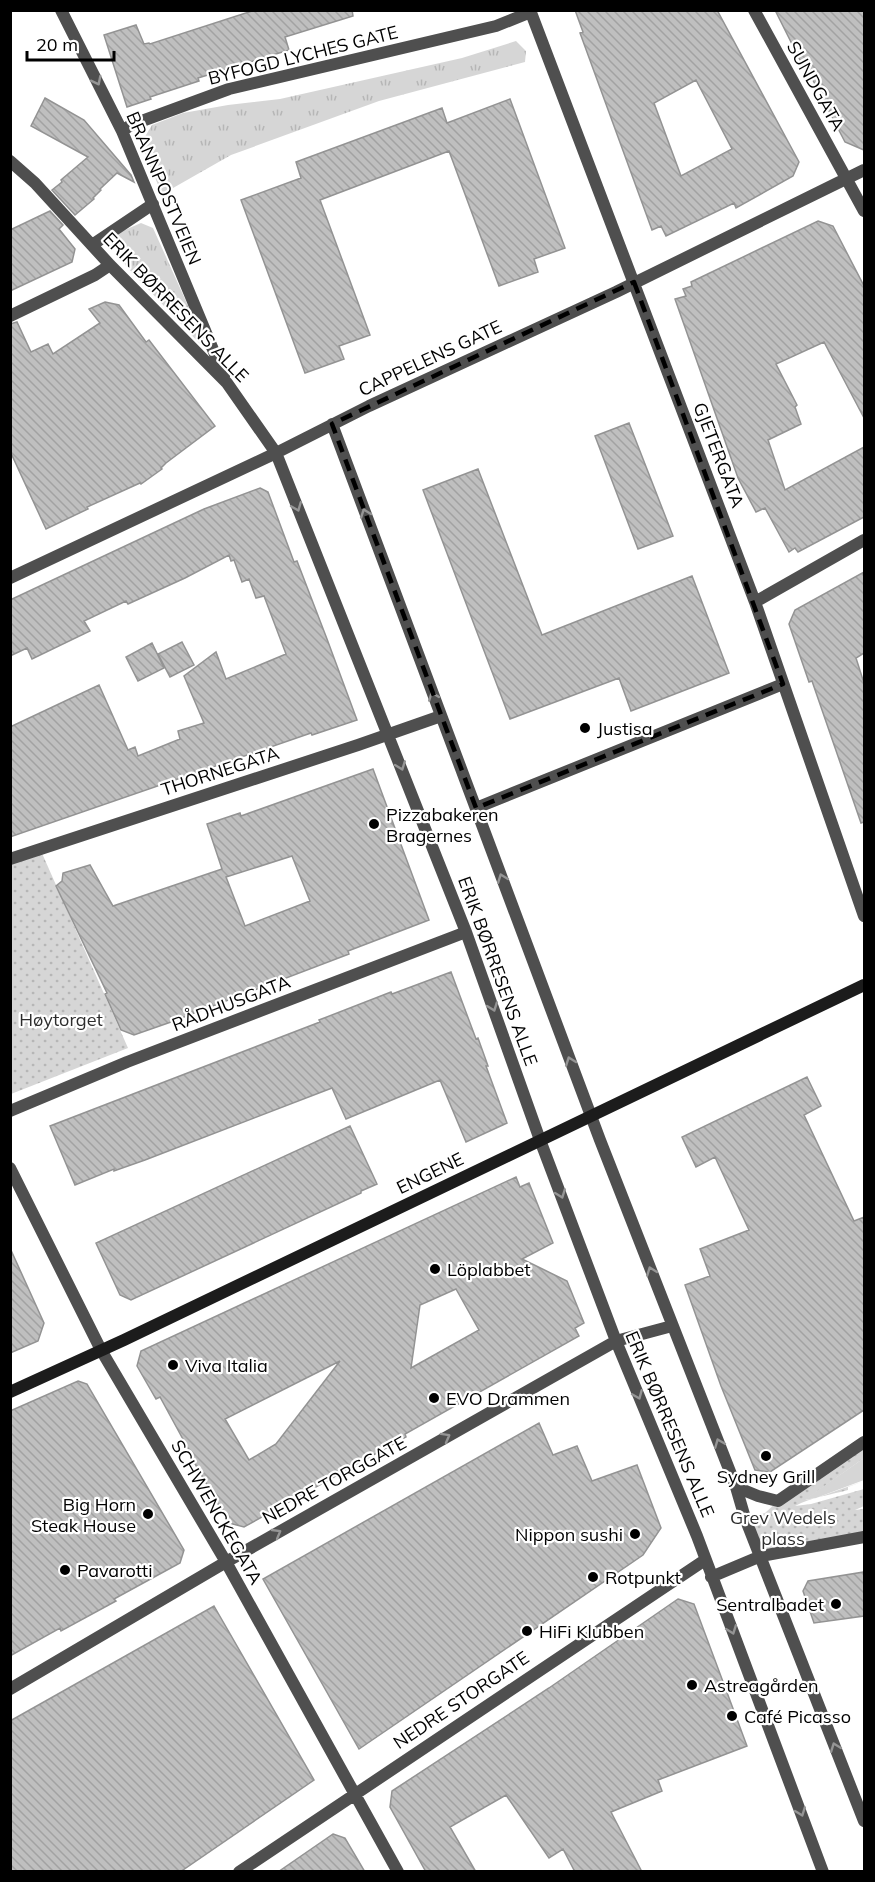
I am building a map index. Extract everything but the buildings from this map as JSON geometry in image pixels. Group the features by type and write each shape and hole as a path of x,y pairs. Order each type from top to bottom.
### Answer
{"street":[{"name":"BRANNPOSTVEIEN","path":"60,10 122,131 227,383"},
{"name":"SUNDGATA","path":"754,10 864,211"},
{"name":"BYFOGD LYCHES GATE","path":"122,131 131,125 229,89 496,26 531,11"},
{"name":"GJETERGATA","path":"531,11 755,602 864,916"},
{"name":"ERIK BØRRESENS ALLE","path":"10,161 35,183 110,265 227,383 276,453 466,932 540,1140 616,1341 697,1536 824,1872"},
{"name":"CAPPELENS GATE","path":"10,578 634,282 864,170"},
{"path":"92,245 153,204"},
{"path":"10,316 95,275 110,265"},
{"name":"ERIK BØRRESENS ALLE","path":"332,424 591,1116 864,1821"},
{"path":"755,602 864,540"},
{"path":"476,808 783,684"},
{"name":"THORNEGATA","path":"10,859 441,716"},
{"name":"RÅDHUSGATA","path":"10,1111 127,1062 466,932"},
{"name":"ENGENE","path":"10,1392 864,985"},
{"name":"SCHWENCKEGATA","path":"10,1168 101,1350 226,1562 398,1872"},
{"name":"NEDRE TORGGATE","path":"10,1689 226,1562 616,1341 672,1326"},
{"path":"736,1487 778,1501 864,1442"},
{"path":"711,1577 761,1556 864,1537"},
{"name":"NEDRE STORGATE","path":"239,1872 705,1560"}],"highlighted area":[{"path":"634,282 783,684 476,808 332,424"}],"green space":[{"path":"516,41 526,51 525,62 379,101 231,155 166,192 161,192 144,151 143,140 152,125 183,113 280,99 462,58"},
{"path":"141,223 153,228 203,339 202,346 126,266 114,243 120,232"},
{"name":"Høytorget","path":"41,851 128,1048 11,1094 11,864"},
{"name":"Grev Wedels plass","path":"864,1445 864,1458 805,1500 814,1498 795,1506 811,1504 864,1489 864,1506 855,1510 864,1509 864,1537 761,1556 745,1518 765,1513 778,1501"},
{"path":"864,1458 864,1480 816,1498 804,1500"},
{"path":"864,1481 848,1487 848,1490 818,1497"}],"place":[{"name":"Justisa","path":"585,728"},
{"name":"Pizzabakeren Bragernes","path":"374,824"},
{"name":"Löplabbet","path":"435,1269"},
{"name":"Viva Italia","path":"173,1365"},
{"name":"EVO Drammen","path":"434,1398"},
{"name":"Sydney Grill","path":"766,1456"},
{"name":"Big Horn Steak House","path":"148,1514"},
{"name":"Nippon sushi","path":"635,1534"},
{"name":"Pavarotti","path":"65,1570"},
{"name":"Rotpunkt","path":"593,1577"},
{"name":"Sentralbadet","path":"836,1604"},
{"name":"HiFi Klubben","path":"527,1631"},
{"name":"Astreagården","path":"692,1685"},
{"name":"Café Picasso","path":"732,1716"}]}
